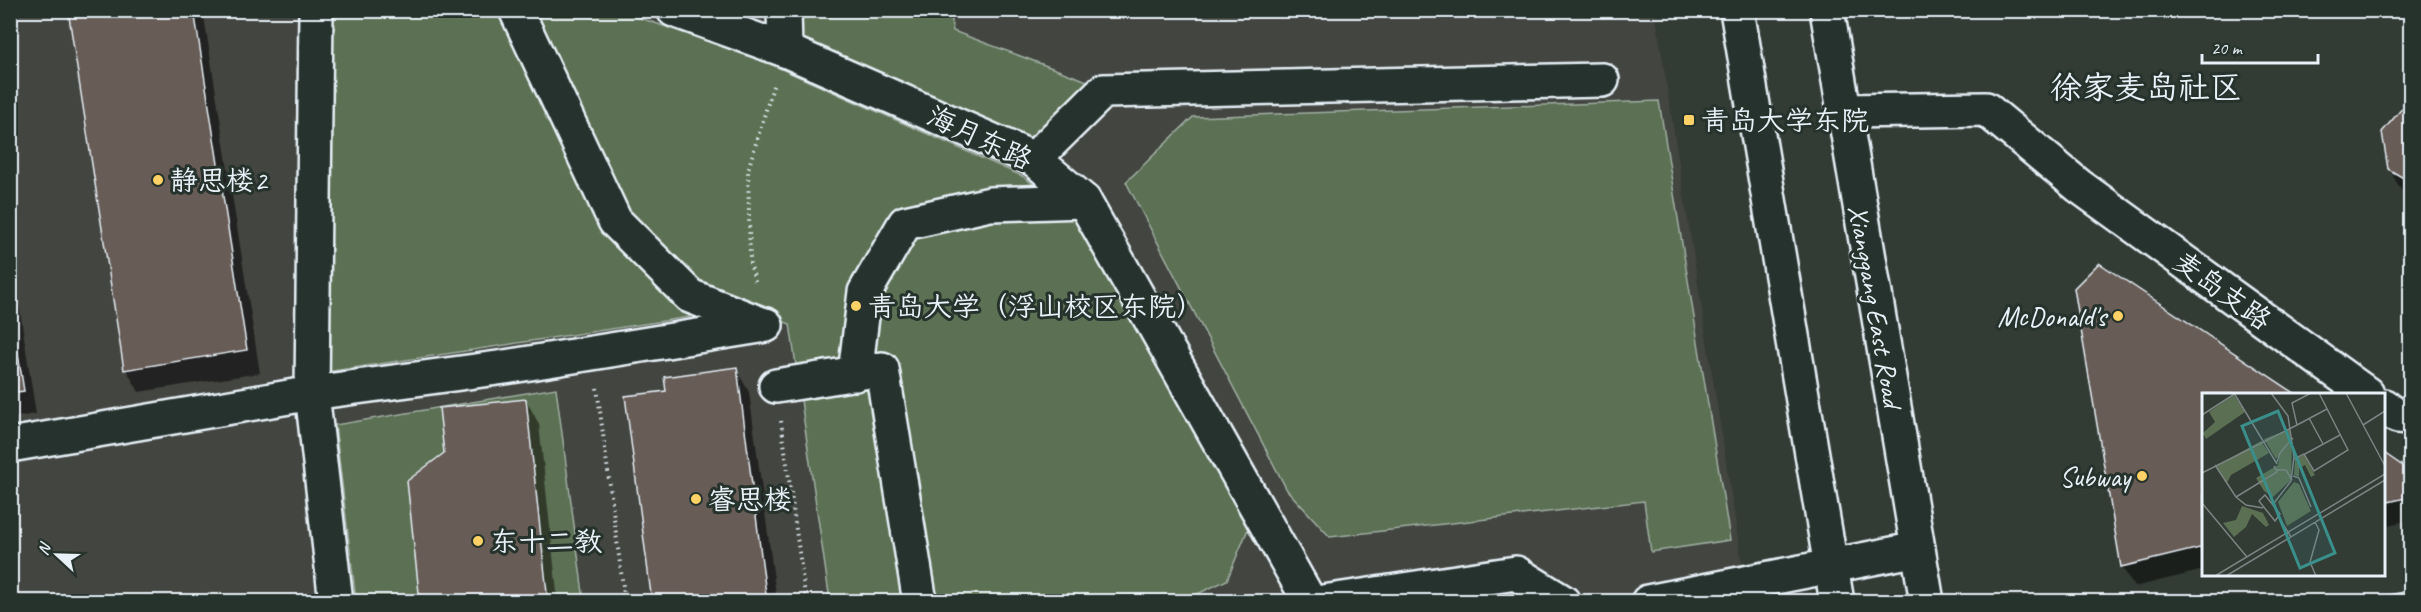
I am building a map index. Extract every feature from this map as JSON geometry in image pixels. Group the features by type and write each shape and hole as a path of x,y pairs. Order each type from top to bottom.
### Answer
{"street":[{"path":"316,10 312,393 336,602"},
{"path":"10,445 312,393 505,367 766,326 690,296 615,220 516,10"},
{"name":"海月东路","path":"676,10 785,50 1034,159 1104,218 1310,602"},
{"path":"784,10 785,50"},
{"path":"1737,10 1837,602"},
{"name":"Xianggang East Road","path":"1827,10 1927,602"},
{"path":"1034,159 1104,91 1602,80"},
{"name":"麦岛支路","path":"1843,111 1986,109 2079,186 2366,393"},
{"path":"855,374 865,292 904,223 990,204 1084,201"},
{"path":"776,386 882,369 920,602"},
{"path":"2385,407 2397,416 2410,417"},
{"path":"1648,602 1918,549"},
{"path":"1323,602 1516,573 1563,602"}],"path":[{"path":"592,352 625,602"}],"shaded area":[{"name":"青岛大学（浮山校区东院）","path":"10,11 1655,11 1748,601 11,601"}],"green space":[{"path":"330,11 499,11 554,132 607,231 690,317 326,372"},
{"path":"535,11 620,11 759,59 1022,176 1083,220 1248,529 1227,580 1183,601 830,601 790,324 700,290 627,215"},
{"path":"797,11 951,11 953,31 1090,82 1033,143 797,39"},
{"path":"1659,101 1730,540 1651,552 1644,501 1330,537 1287,490 1126,182 1193,117"},
{"path":"556,388 584,601 356,601 335,425"}],"building":[{"name":"静思楼2","path":"68,10 194,10 247,350 124,370"},
{"path":"2410,99 2410,201 2407,180 2388,169 2382,132"},
{"path":"2099,263 2294,393 2202,393 2202,547 2121,567 2074,288"},
{"path":"10,303 24,391 10,393"},
{"name":"睿思楼","path":"737,367 767,602 652,602 625,396 666,391 664,377"},
{"name":"东十二教","path":"526,399 548,602 420,602 407,481 444,453 439,408"},
{"path":"2385,454 2410,471 2410,497 2385,503"},
{"path":"2410,591 2410,602 2353,602"}],"place":[{"name":"青岛大学东院","path":"1689,120"},
{"name":"静思楼2","path":"158,180"},
{"name":"青岛大学（浮山校区东院）","path":"856,306"},
{"name":"McDonald's","path":"2118,316"},
{"name":"Subway","path":"2142,476"},
{"name":"睿思楼","path":"696,499"},
{"name":"东十二教","path":"478,541"}],"district":[{"name":"徐家麦岛社区","path":"2146,87"}]}
